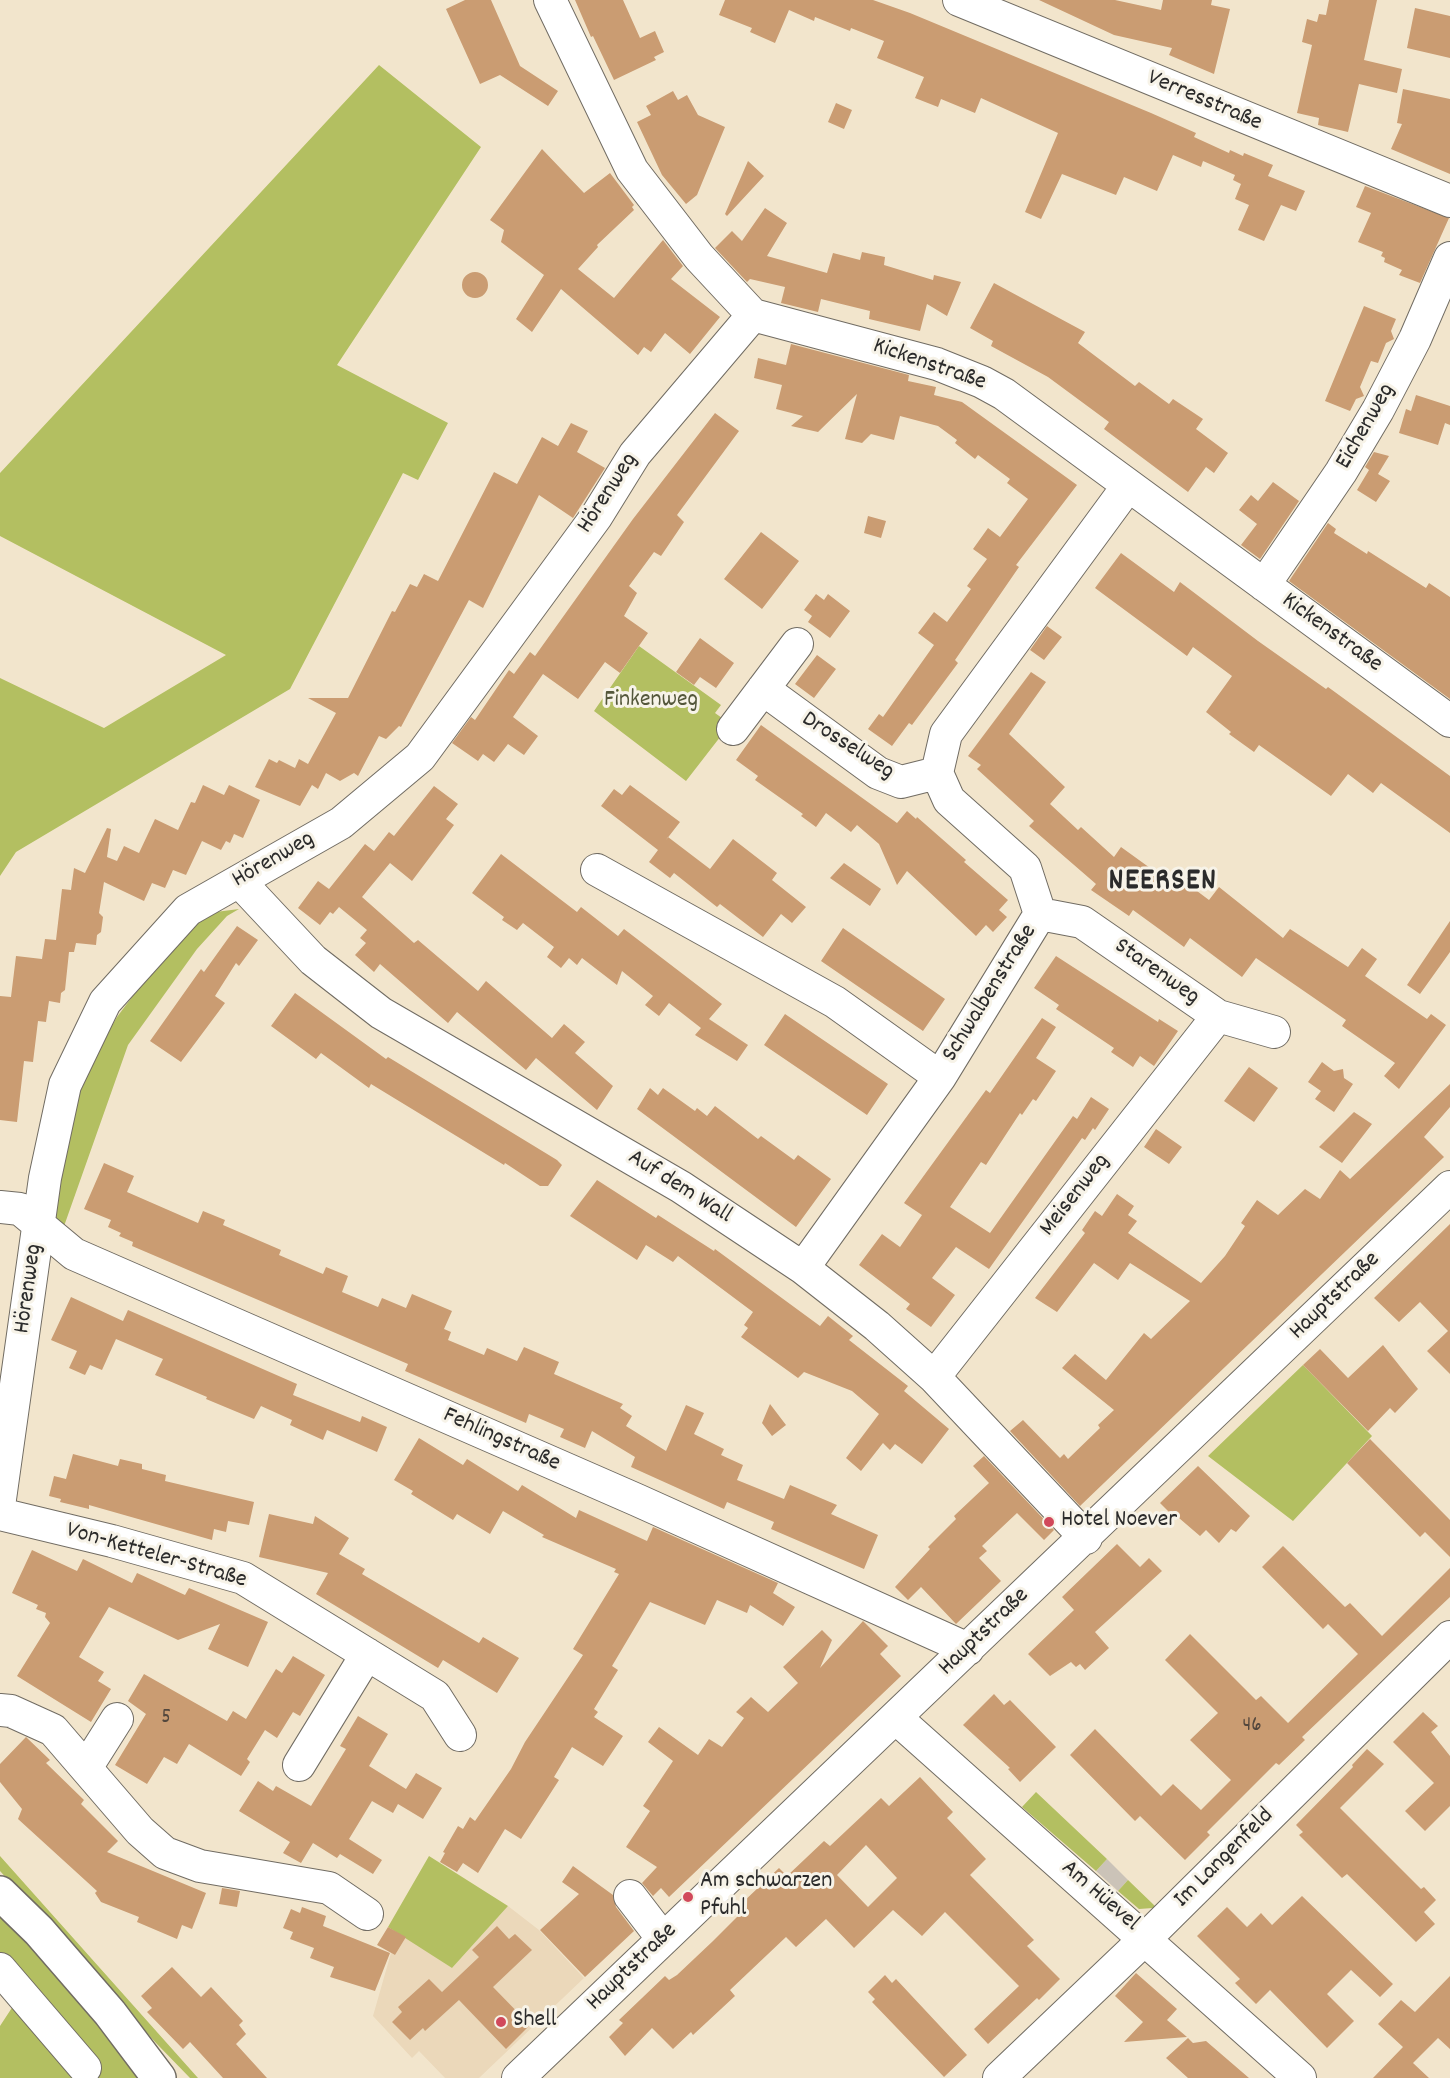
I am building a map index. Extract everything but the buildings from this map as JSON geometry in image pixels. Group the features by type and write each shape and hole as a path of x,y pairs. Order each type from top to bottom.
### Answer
{"main road":[{"path":"0,1893 54,1948 110,2013 159,2078"}],"street":[{"path":"550,0 632,171 699,257 753,315"},
{"name":"Verresstraße","path":"959,0 1450,201"},
{"name":"Eichenweg","path":"1264,585 1341,472 1378,410 1415,339 1450,258"},
{"name":"Kickenstraße","path":"753,315 909,355 982,382 1028,410 1128,486 1450,721"},
{"name":"Hörenweg","path":"0,1499 45,1178 65,1085 105,1002 188,910 341,823 420,757 596,517 635,454 753,315"},
{"path":"937,773 946,734 1128,486"},
{"path":"733,729 797,644"},
{"name":"Drosselweg","path":"763,689 879,773 901,782 937,773"},
{"name":"Schwalbenstraße","path":"803,1268 940,1077 1040,914 1025,868 949,800 937,773"},
{"path":"597,870 835,1002 940,1077"},
{"name":"Auf dem Wall","path":"239,881 313,960 381,1013 681,1187 803,1268 877,1326 934,1377 1086,1538"},
{"name":"Starenweg","path":"1040,914 1082,922 1218,1016 1274,1032"},
{"name":"Meisenweg","path":"934,1377 1218,1016"},
{"name":"Hauptstraße","path":"518,2078 1086,1538 1450,1186"},
{"name":"Fehlingstraße","path":"0,1207 20,1209 74,1254 637,1500 968,1649"},
{"name":"Von-Ketteler-Straße","path":"0,1514 112,1541 243,1578 435,1696 460,1735"},
{"name":"Im Langenfeld","path":"999,2078 1146,1938 1450,1637"},
{"path":"299,1765 367,1654"},
{"path":"0,1710 11,1711 53,1730 140,1831 165,1853 200,1866 329,1888 367,1914"},
{"name":"Am Hüevel","path":"896,1718 1146,1938 1300,2078"},
{"path":"86,1768 117,1719"},
{"path":"630,1896 663,1940"},
{"path":"0,1969 85,2068"}],"shaded area":[{"path":"1107,1859 1128,1880 1118,1891 1096,1871"},
{"path":"508,1906 539,1930 584,1978 479,2078 445,2078 419,2051 412,2058 373,2016 391,1953 395,1955 406,1937 452,1968"}],"green space":[{"path":"379,65 481,147 337,365 448,423 418,480 403,473 290,689 16,852 0,876 0,678 104,728 226,655 0,536 0,473"},
{"name":"Finkenweg","path":"639,646 721,705 715,713 722,718 724,732 686,781 594,711"},
{"path":"239,909 227,916 197,949 128,1045 63,1229 55,1221 54,1208 68,1129 88,1065 117,1017 162,957 208,913"},
{"path":"1303,1365 1372,1436 1293,1521 1208,1456"},
{"path":"1036,1792 1107,1859 1096,1871 1022,1807"},
{"path":"0,1856 198,2078 190,2078 156,2043 0,1871"},
{"path":"429,1856 508,1906 452,1968 388,1927"},
{"path":"1128,1880 1155,1906 1153,1908 1139,1909 1118,1891"},
{"path":"0,1910 85,2003 139,2078 0,2078 0,2026 19,1997 0,1960"}],"place":[{"name":"Hotel Noever","path":"1049,1522"},
{"name":"Am schwarzen Pfuhl","path":"688,1897"},
{"name":"Shell","path":"501,2022"}],"district":[{"name":"NEERSEN","path":"1163,884"}]}
